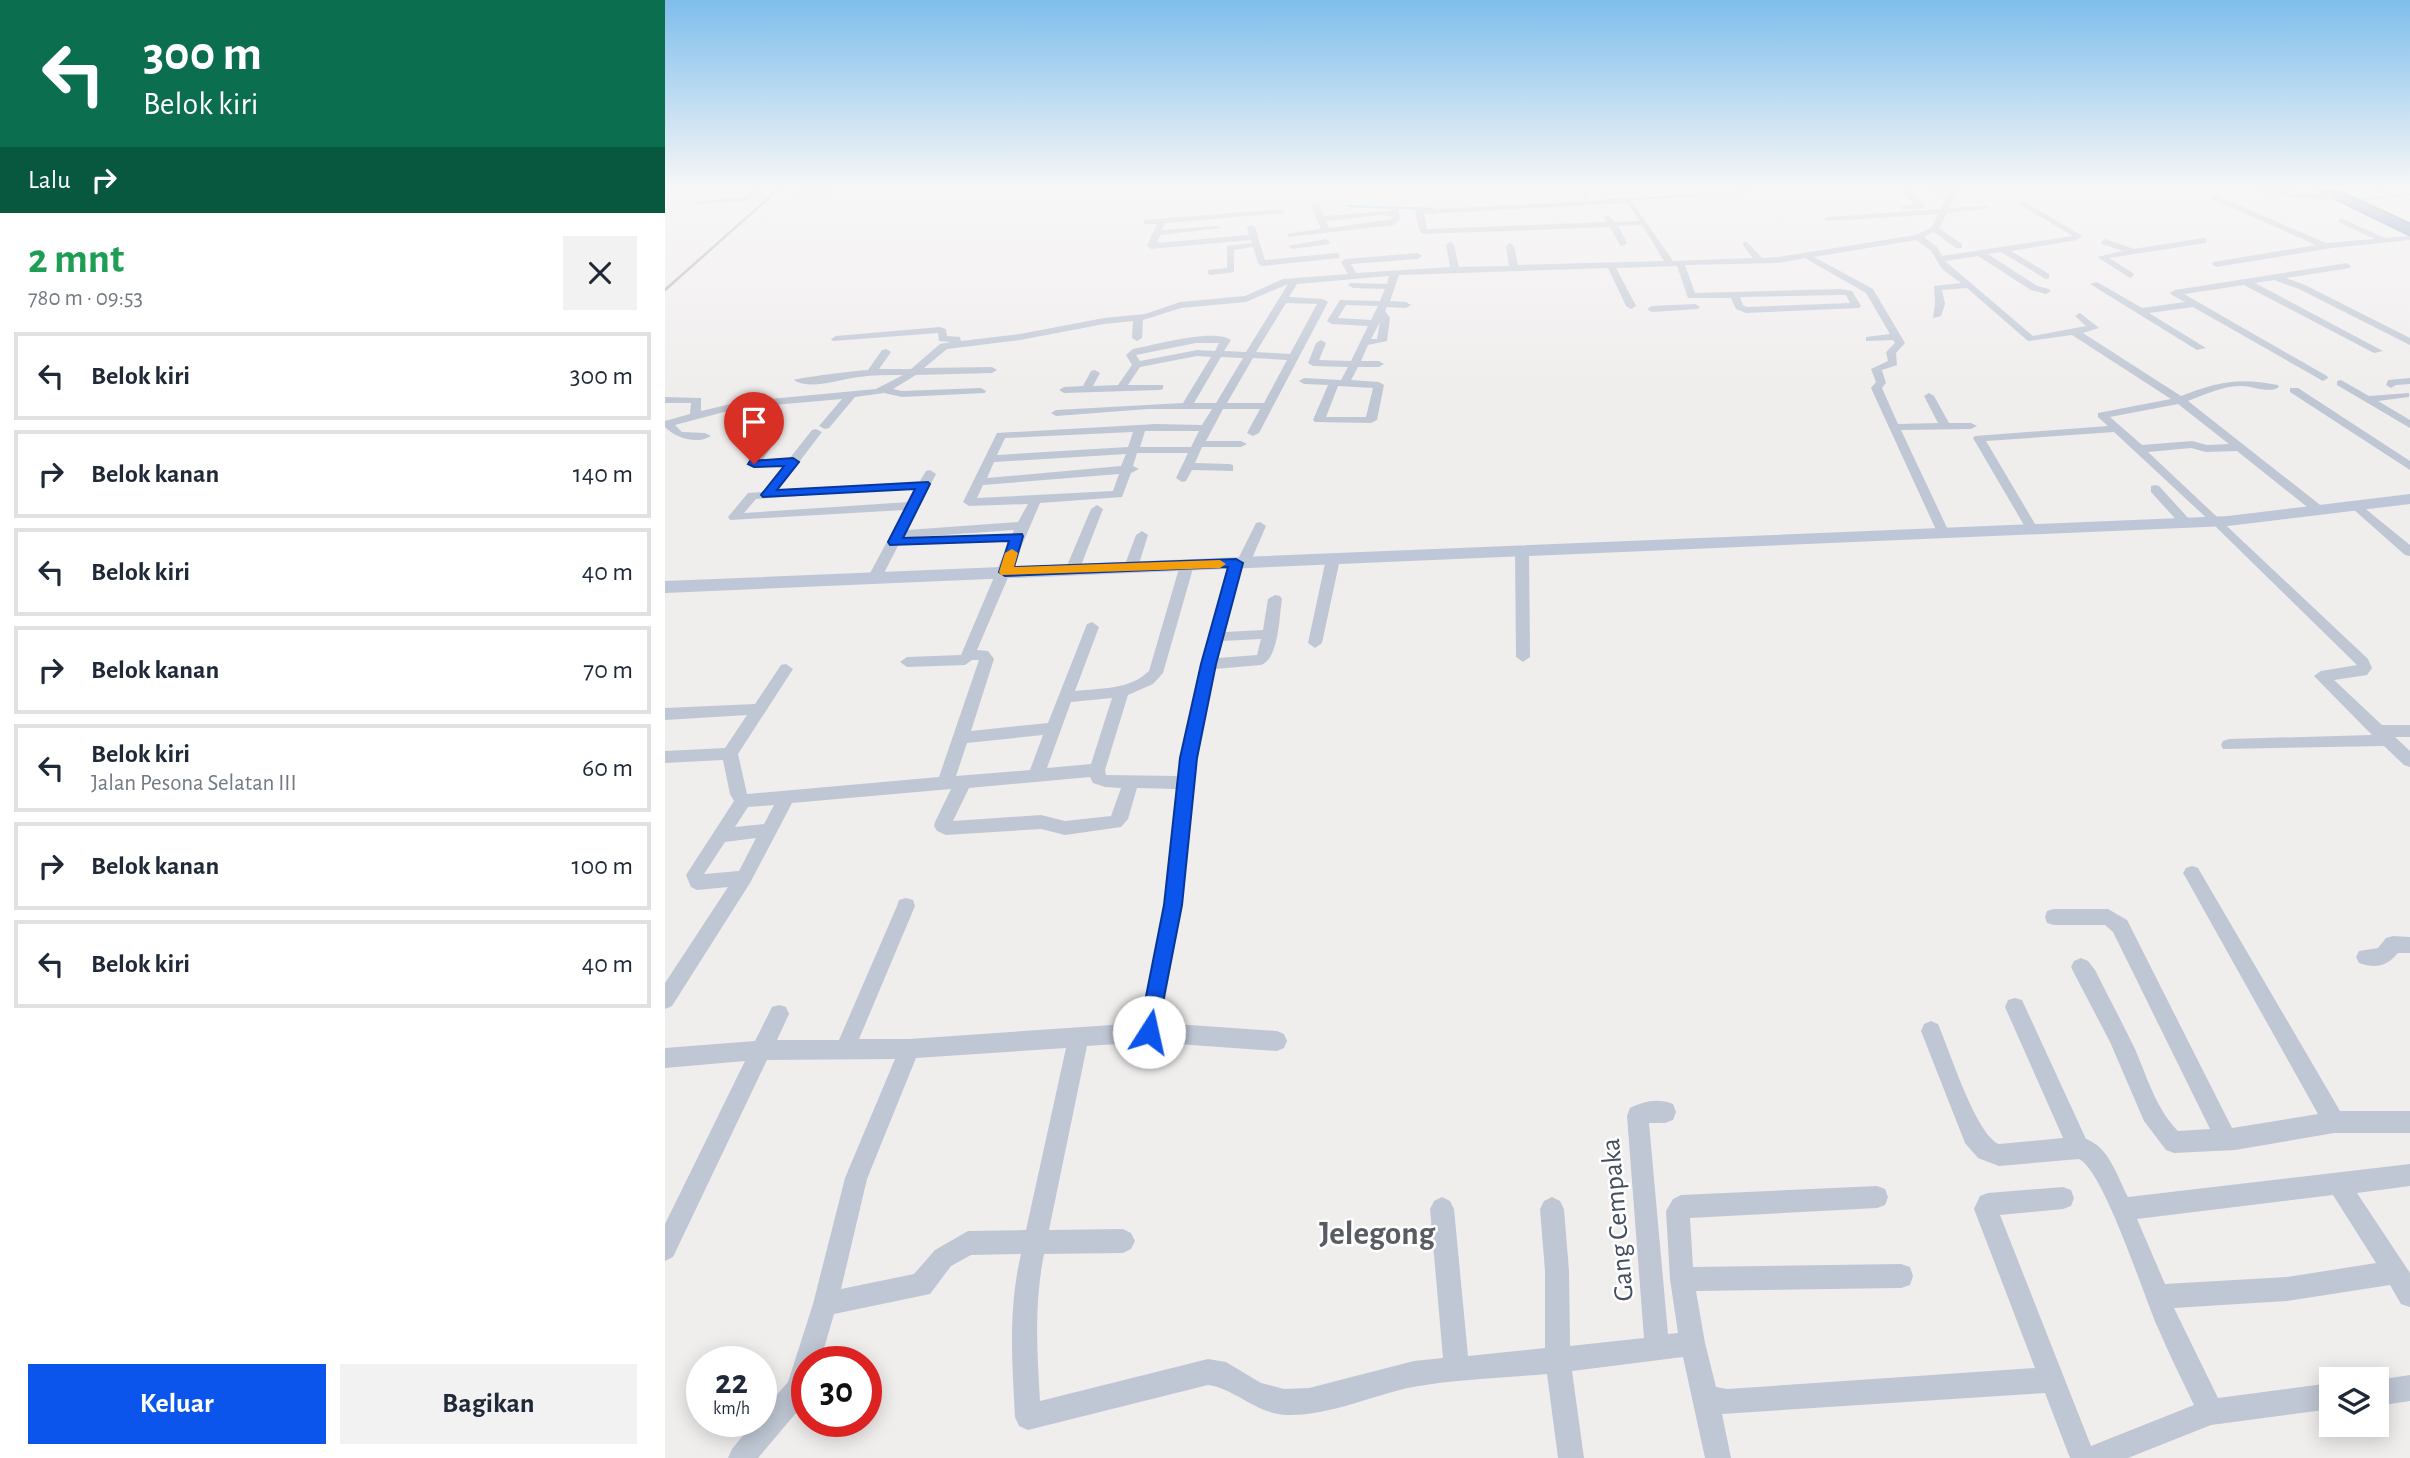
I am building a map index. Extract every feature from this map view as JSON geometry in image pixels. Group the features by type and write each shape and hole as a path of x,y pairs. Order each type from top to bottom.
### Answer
{"street":[{"path":"1212,272 1231,270 1230,255"},
{"path":"1259,255 1262,263 1336,256"},
{"path":"1182,478 1206,428 1298,280 1296,255"},
{"path":"1369,255 1373,259"},
{"path":"1353,280 1345,262 1386,255"},
{"path":"1418,255 1419,271"},
{"path":"1452,255 1455,270"},
{"path":"1512,255 1514,268"},
{"path":"1669,255 1695,306"},
{"path":"1755,255 1760,261"},
{"path":"839,401 851,395 885,390 911,374 941,348 1030,336 1104,321 1138,318 1180,305 1252,298 1268,286 1298,280 1353,280 1395,273 1514,268 1550,262 1610,264 1760,261 1813,255"},
{"path":"1937,255 1945,267 2031,339 2095,328 2080,316"},
{"path":"1939,259 1966,255"},
{"path":"1983,255 2034,288 2046,291"},
{"path":"2012,255 2046,276"},
{"path":"2114,255 2101,257 2130,275"},
{"path":"2217,261 2265,255"},
{"path":"2286,255 2319,270"},
{"path":"1807,256 1870,291 1900,344 1891,352 1892,363 1876,369 1881,383 1876,387 1943,532"},
{"path":"1610,264 1631,306"},
{"path":"2323,378 2175,293 2242,279 2347,266"},
{"path":"1304,381 1339,384 1380,386 1371,420 1319,420 1339,384 1354,364 1382,308 1395,273"},
{"path":"2275,277 2302,287 2410,342"},
{"path":"2242,279 2378,351"},
{"path":"1353,280 1391,287"},
{"path":"2094,284 2201,348"},
{"path":"1936,316 1940,304 1937,288 1969,285"},
{"path":"1652,309 1695,306 1735,295 1846,292 1856,306 1746,310 1739,307 1735,295"},
{"path":"1253,433 1291,357 1323,302 1284,300"},
{"path":"1373,323 1332,321 1343,302 1382,308 1406,305"},
{"path":"2140,311 2194,304"},
{"path":"1364,343 1382,341 1385,318 1382,308"},
{"path":"1104,321 1107,309"},
{"path":"1136,338 1138,318"},
{"path":"836,339 940,330 943,331 942,339 957,339 955,345"},
{"path":"2395,335 2410,331"},
{"path":"2075,332 2180,400 2320,511"},
{"path":"1869,339 1896,337"},
{"path":"1136,365 1131,355 1133,352 1196,340 1226,340 1187,405"},
{"path":"1321,343 1312,362 1379,364"},
{"path":"871,373 886,352"},
{"path":"1064,390 1121,388 1167,372 1197,353 1291,357"},
{"path":"1136,365 1167,372"},
{"path":"1121,388 1136,365"},
{"path":"799,380 821,380 871,373 992,370"},
{"path":"1148,406 1167,372"},
{"path":"1086,390 1095,373"},
{"path":"767,495 839,401 847,376"},
{"path":"2407,396 2390,383 2410,381"},
{"path":"2341,383 2410,425"},
{"path":"2274,387 2224,384 2180,400 2102,415 2217,521 2363,663 2363,671 2321,676 2410,761"},
{"path":"885,390 902,394 981,391"},
{"path":"2294,390 2410,466"},
{"path":"666,424 739,405 839,401 854,404 863,394"},
{"path":"1929,396 1945,426"},
{"path":"2369,400 2407,396"},
{"path":"665,400 697,400 695,418"},
{"path":"1056,412 1187,405 1267,407"},
{"path":"666,424 679,435 705,436"},
{"path":"1895,427 1971,426"},
{"path":"1140,429 1118,494 970,503 1000,435 1140,429 1206,428"},
{"path":"2032,529 1979,438 2116,429"},
{"path":"773,435 754,463 793,462"},
{"path":"988,459 1241,444"},
{"path":"2139,449 2192,444 2206,449 2240,447"},
{"path":"978,482 1124,472 1134,469 1148,450"},
{"path":"1187,466 1229,468"},
{"path":"876,577 927,479 750,497 734,516 912,506"},
{"path":"2155,489 2185,522"},
{"path":"667,590 1073,568 2217,521 2410,499"},
{"path":"907,663 965,660 1005,572 1020,531 1037,500"},
{"path":"2357,506 2410,552"},
{"path":"1073,568 1097,509"},
{"path":"1149,1032 1173,905 1185,783 1209,664 1240,563 1260,526"},
{"path":"897,538 1020,531"},
{"path":"1131,566 1142,536"},
{"path":"1522,551 1523,657"},
{"path":"1314,643 1333,559"},
{"path":"1067,697 1122,691 1147,682 1156,673 1187,565"},
{"path":"1209,664 1261,660 1266,654 1275,599"},
{"path":"1036,775 1092,627"},
{"path":"1217,637 1270,634"},
{"path":"946,781 963,738 987,659 986,656 968,655"},
{"path":"743,801 730,754 786,669"},
{"path":"1122,691 1097,770 1101,780 1185,783"},
{"path":"665,714 760,709"},
{"path":"963,738 1055,728"},
{"path":"2229,745 2410,731"},
{"path":"665,757 730,754"},
{"path":"743,801 917,787 946,781 1097,770"},
{"path":"964,780 944,822 943,826 946,828 1041,822 1065,828 1115,822 1119,819 1131,782"},
{"path":"665,1000 744,878 787,797"},
{"path":"743,801 697,870 697,881 744,878"},
{"path":"720,836 768,830"},
{"path":"2192,873 2334,1122"},
{"path":"843,1051 905,906"},
{"path":"2054,917 2108,917 2120,926 2226,1139"},
{"path":"2365,957 2382,957 2393,944 2410,945"},
{"path":"2081,967 2088,976 2143,1094 2164,1131 2174,1142 2226,1139 2334,1122 2410,1122"},
{"path":"2015,1007 2079,1148"},
{"path":"665,1249 779,1014"},
{"path":"1931,1031 1973,1135 1986,1150 1999,1155 2079,1148 2089,1151 2096,1158 2122,1209 2166,1318 2211,1412"},
{"path":"665,1058 761,1050 909,1049 1149,1032 1277,1041"},
{"path":"1078,1038 1034,1241 1023,1324 1028,1417 1034,1418 1208,1372 1226,1375 1255,1394 1284,1402 1310,1401 1385,1380 1455,1368 1627,1353 1692,1343"},
{"path":"812,1346 856,1178 909,1049"},
{"name":"Gang Cempaka","path":"1657,1348 1638,1116 1645,1112 1665,1112"},
{"path":"2122,1209 2410,1175"},
{"path":"2338,1183 2410,1295"},
{"path":"1718,1458 1692,1343 1682,1279 1678,1211 1687,1205 1877,1197"},
{"path":"2063,1198 1986,1206 2084,1458"},
{"path":"1442,1209 1455,1368"},
{"path":"1552,1209 1557,1271 1558,1359 1571,1458"},
{"path":"825,1304 921,1285 943,1258 968,1243 1123,1241"},
{"path":"2159,1297 2287,1289 2396,1272"},
{"path":"1682,1279 1901,1276"},
{"path":"1706,1399 1727,1402 1852,1396 2052,1380"},
{"path":"2389,1391 2410,1388"},
{"path":"2094,1458 2211,1412 2319,1398"},
{"path":"741,1458 791,1399"}],"railway":[{"path":"665,290 704,255"}],"slow traffic":[{"path":"1012,553 1005,572 1220,564"}],"district":[{"name":"Jelegong","path":"1377,1232"}],"route":[{"path":"754,464 793,462 767,495 924,484 895,542 1017,536 1005,572 1236,563 1188,758 1173,905 1149,1032"}]}
